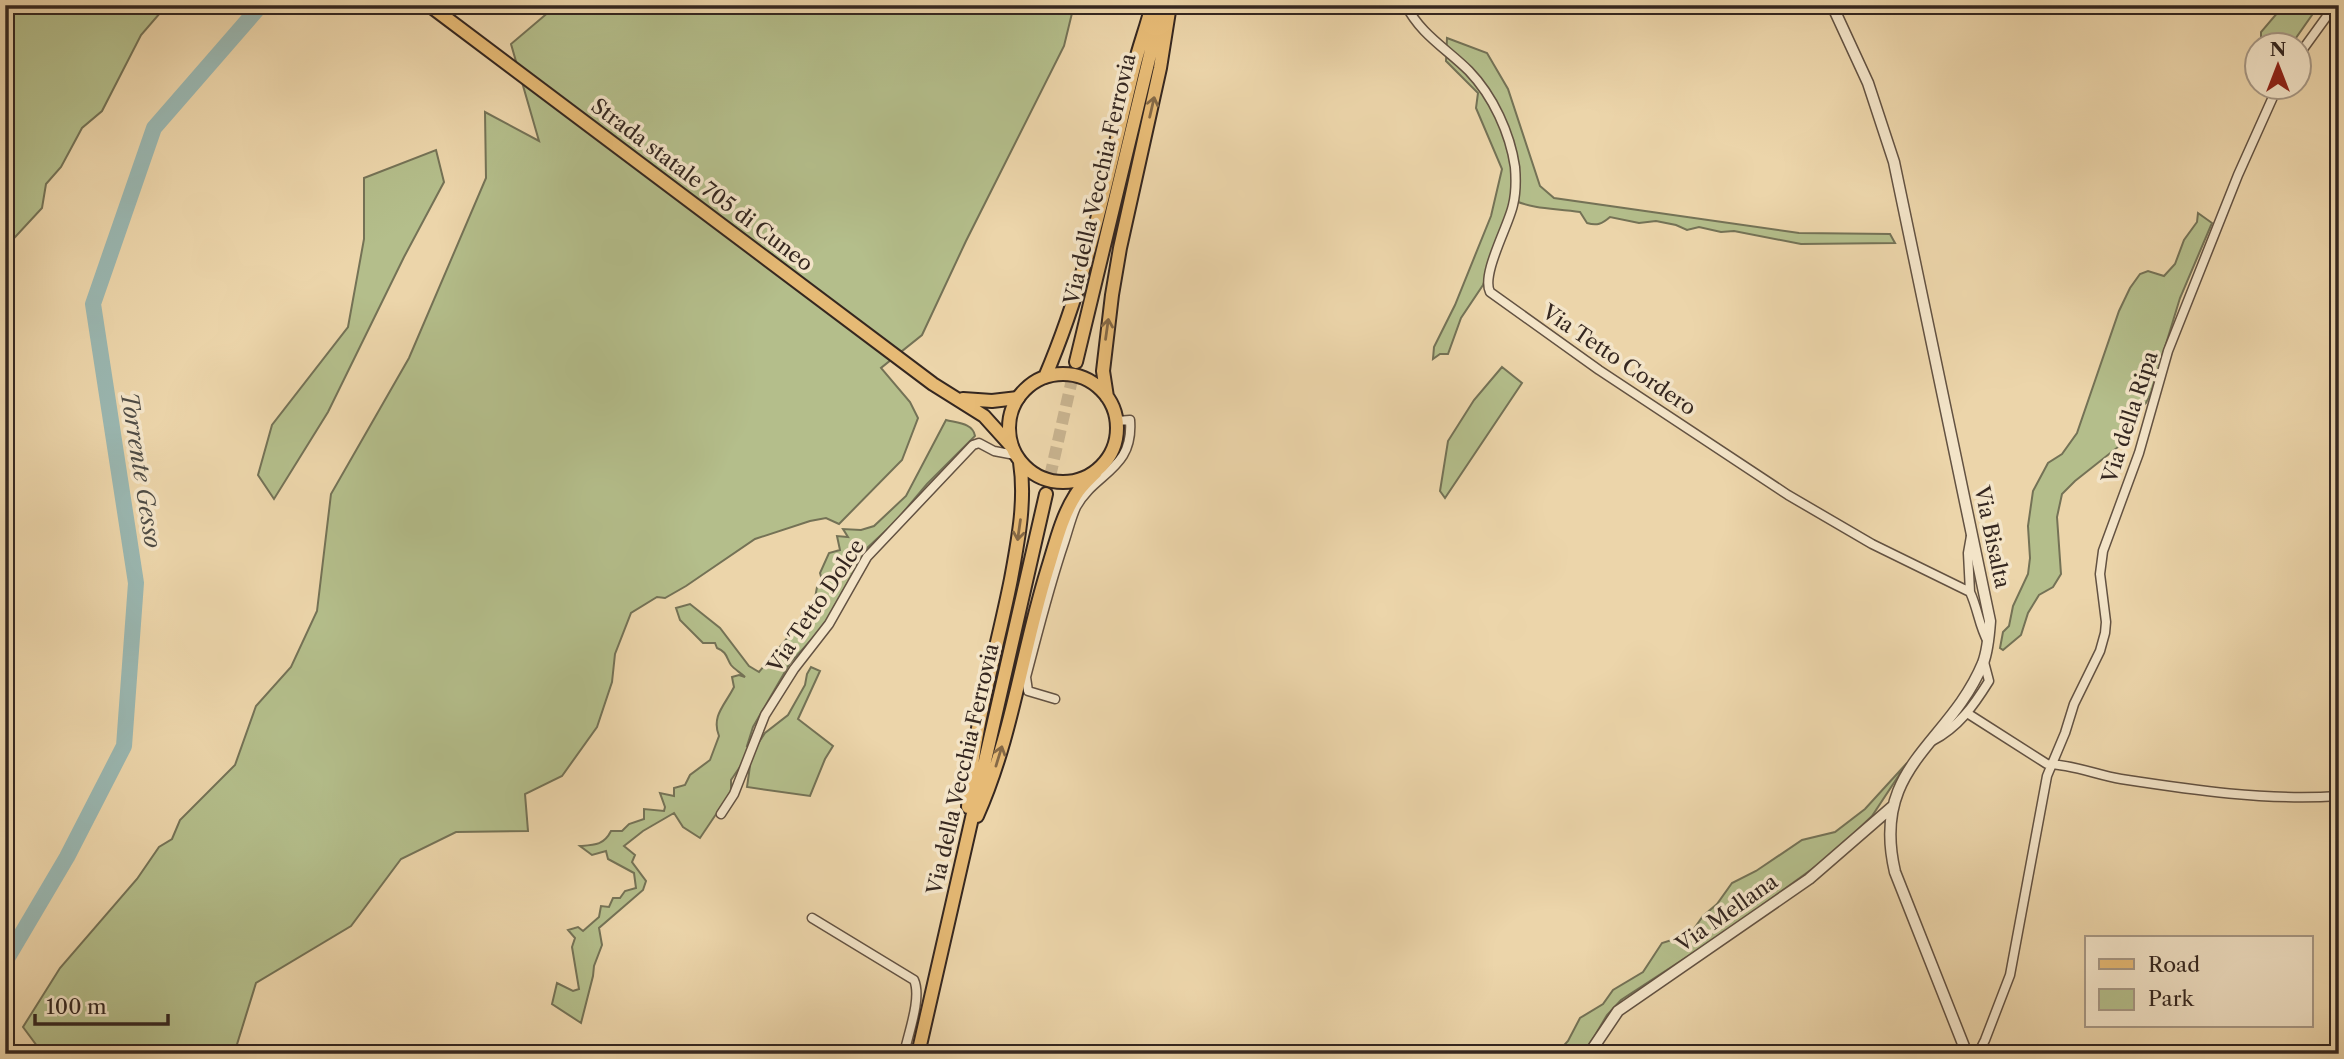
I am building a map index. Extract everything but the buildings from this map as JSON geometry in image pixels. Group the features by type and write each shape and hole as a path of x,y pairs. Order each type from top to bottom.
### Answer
{"main road":[{"name":"Strada statale 705 di Cuneo","path":"429,5 933,384 984,416 1016,455"},
{"path":"1045,377 1065,330 1092,244 1135,64 1152,5"},
{"name":"Via della Vecchia Ferrovia","path":"1076,362 1162,5"},
{"path":"966,842 990,787 1056,540 1076,494 1107,460 1115,445 1117,421 1107,397 1103,370 1112,295 1122,236 1160,68 1170,5"},
{"path":"966,842 973,758 1020,526 1024,485 1009,422 1018,398 1033,383 1045,377 1062,374 1080,377 1095,385 1107,397"},
{"path":"952,397 976,401 1018,398"},
{"path":"1016,455 1040,478 1056,482 1073,482 1096,472"},
{"name":"Via della Vecchia Ferrovia","path":"918,1054 1046,494"}],"street":[{"name":"Via Tetto Cordero","path":"1406,5 1420,28 1476,79 1500,118 1507,137 1515,167 1513,205 1489,273 1487,286 1490,292 1599,370 1788,495 1872,544 1970,592"},
{"name":"Via Bisalta","path":"1832,5 1868,83 1894,162 1990,621 1983,662 1958,704 1907,772 1893,807 1889,838 1895,872 1967,1054"},
{"path":"2312,37 2335,5"},
{"name":"Via della Ripa","path":"1978,1054 2010,975 2047,776 2074,704 2102,642 2106,622 2100,574 2103,551 2138,453 2168,351 2238,175 2271,102"},
{"path":"1055,699 1028,691 1026,677 1056,565 1075,510 1089,490 1114,470 1128,444 1130,420 1117,421"},
{"name":"Via Tetto Dolce","path":"721,814 734,794 765,715 794,669 829,624 867,557 973,445 979,443 994,451 1016,455"},
{"path":"1971,536 1968,553 1970,592 1988,642"},
{"path":"1930,742 1950,730 1967,713 1989,681 1983,662"},
{"path":"1967,713 2048,764 2108,777 2212,793 2280,798 2339,796"},
{"name":"Via Mellana","path":"1589,1054 1618,1011 1809,879 1893,807"},
{"path":"812,918 914,980 917,988 916,1002 904,1054"}],"green space":[{"path":"5,5 167,5 141,35 102,111 82,128 61,167 46,184 42,208 5,248"},
{"path":"557,5 1074,5 1064,46 922,335 881,368 910,402 918,418 902,460 839,524 826,518 755,539 686,586 665,598 657,597 631,613 615,654 612,682 597,727 562,776 525,794 528,831 456,832 401,859 351,926 256,983 234,1054 43,1054 23,1027 60,968 137,879 159,847 172,839 180,820 235,765 256,706 291,667 317,611 331,494 409,358 486,178 485,112 539,141 511,44"},
{"path":"2284,5 2319,5 2300,32 2261,32"},
{"path":"1447,38 1487,53 1508,89 1540,186 1554,198 1799,233 1890,234 1895,243 1801,244 1734,231 1721,232 1699,227 1687,230 1656,221 1639,223 1610,217 1602,223 1594,224 1587,223 1580,212 1538,207 1513,200 1483,285 1461,318 1448,354 1440,354 1433,359 1434,347 1455,305 1491,216 1502,169 1476,108 1478,93 1446,61"},
{"path":"436,150 444,182 328,412 274,499 258,475 272,425 348,327 364,239 364,178"},
{"path":"2198,213 2212,223 2180,298 2151,393 2146,403 2130,418 2118,447 2062,494 2057,517 2061,574 2053,587 2039,595 2028,613 2021,635 2003,650 2000,648 2003,632 2009,626 2013,606 2028,574 2028,526 2033,491 2048,463 2062,454 2077,433 2119,311 2130,288 2140,274 2148,271 2164,276 2175,264 2184,240 2197,222"},
{"path":"1502,367 1522,383 1445,498 1440,491 1448,441 1474,400"},
{"path":"946,420 968,426 975,436 927,484 895,522 867,548 823,627 790,663 753,727 747,746 755,748 765,733 788,715 805,685 811,667 820,671 798,719 833,746 810,796 747,787 750,766 742,764 731,780 731,792 700,838 683,827 674,813 624,846 635,855 632,862 646,881 643,890 599,928 602,945 594,966 581,1023 552,1004 557,983 573,991 579,989 572,947 575,938 568,930 578,927 583,931 599,917 601,906 609,907 613,898 620,898 625,891 636,888 634,873 608,859 606,851 592,855 580,846 599,843 611,831 622,831 629,824 644,819 644,809 664,811 660,793 674,796 674,788 685,785 690,775 710,760 719,736 718,716 734,687 732,677 745,677 732,666 715,643 703,643 680,620 676,608 690,604 720,628 749,666 759,672 794,630 796,623 801,621 802,614 813,609 817,587 823,583 820,573 829,553 840,550 837,536 848,537 843,529 861,530 874,526 906,496"},
{"path":"1907,763 1872,816 1830,856 1728,930 1621,1000 1607,1015 1584,1054 1556,1054 1568,1041 1580,1018 1603,1004 1613,990 1643,972 1662,943 1693,930 1732,883 1756,871 1802,840 1835,832 1865,809"}],"waterway":[{"name":"Torrente Gesso","path":"5,962 67,857 124,746 136,583 93,304 154,128 261,5"}],"tunnel":[{"path":"1046,494 1076,362"}]}
